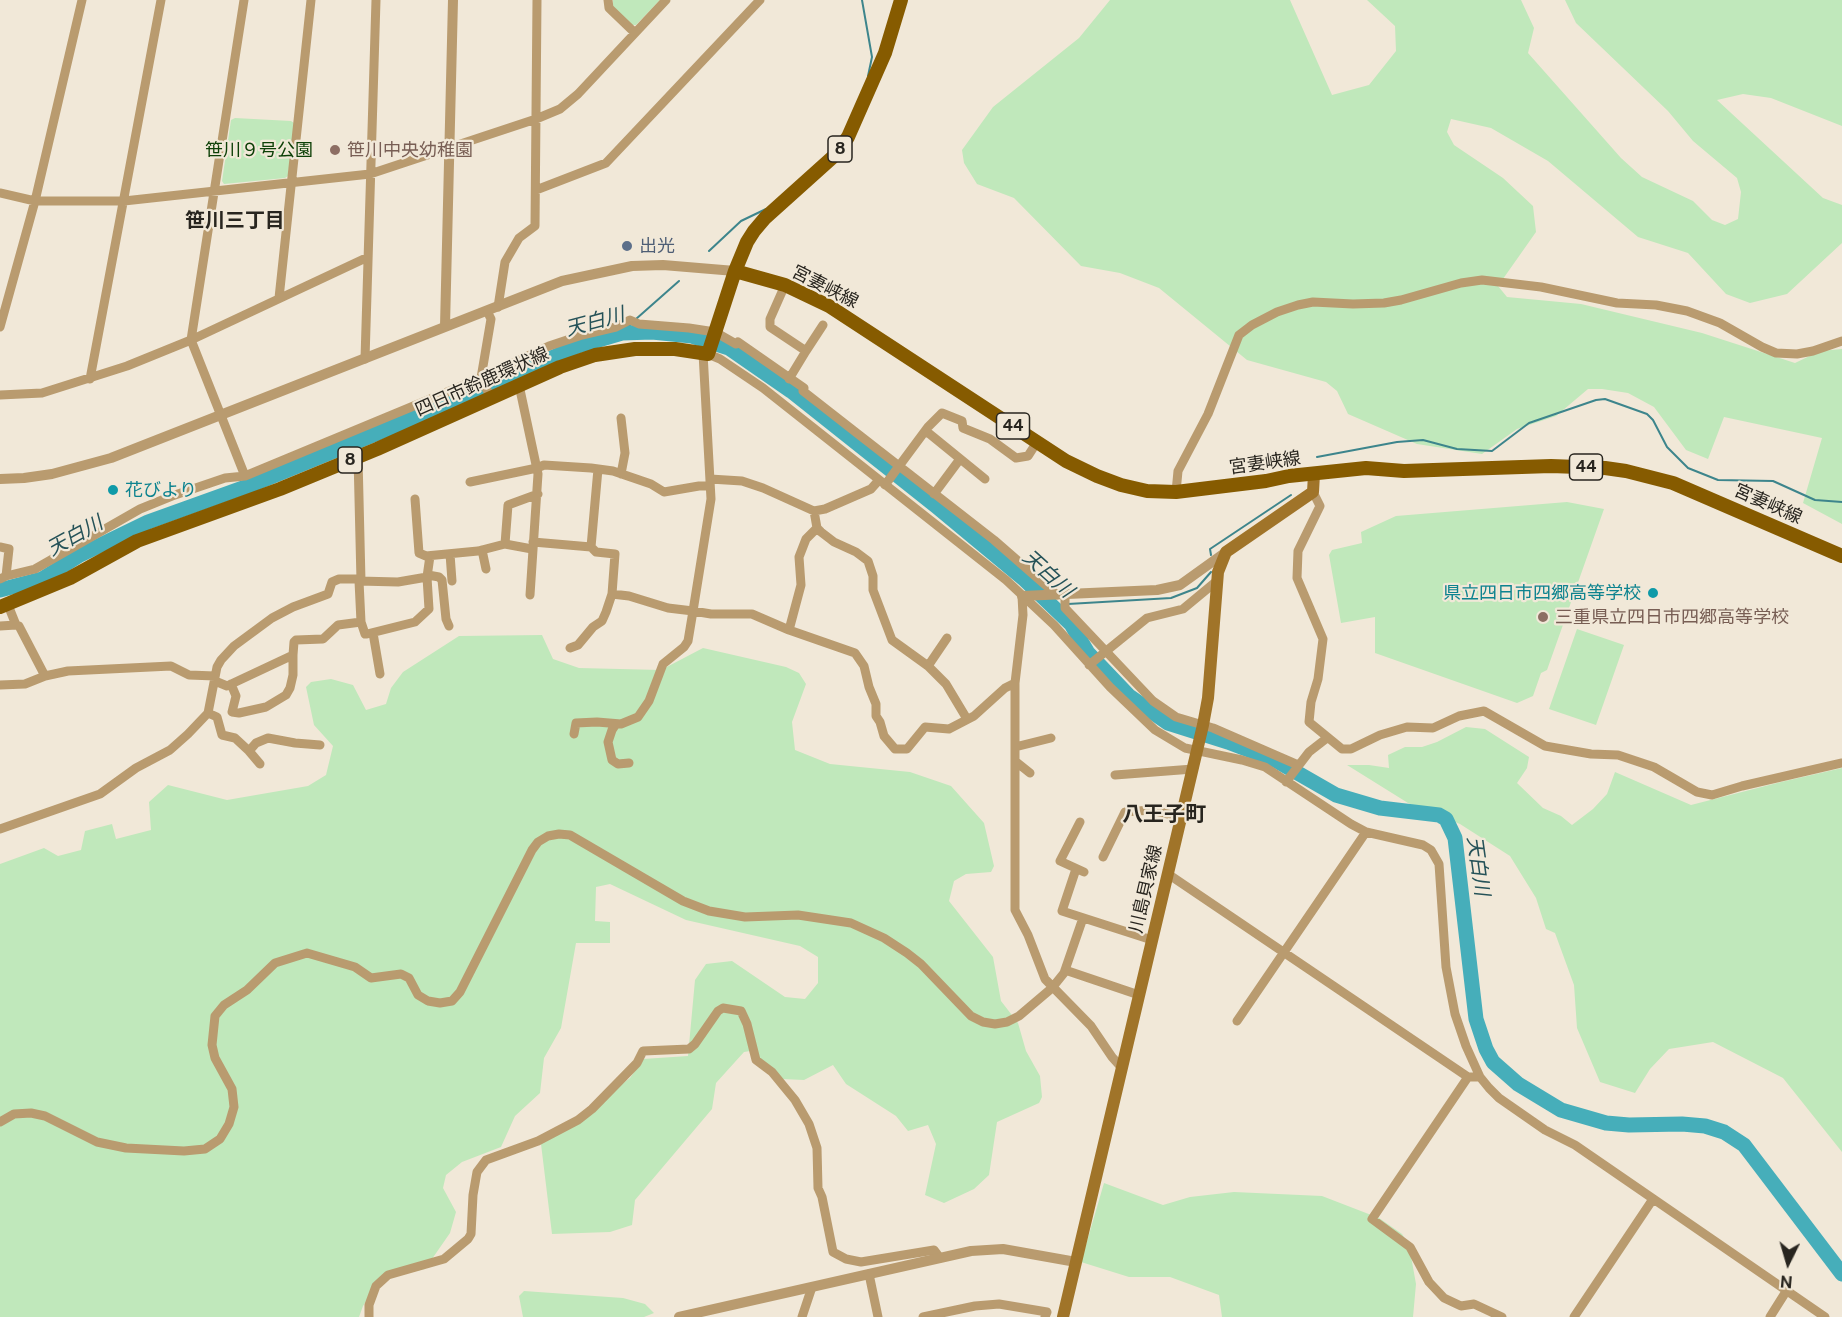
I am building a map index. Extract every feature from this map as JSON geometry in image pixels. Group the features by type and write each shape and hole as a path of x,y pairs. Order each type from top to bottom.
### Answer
{"main road":[{"name":"8","path":"705,353 747,242 765,218 823,166 842,147 848,137 885,53 901,0"},
{"name":"宮妻峡線","path":"735,270 785,285 829,306 1037,442 1083,470 1121,485 1147,491 1176,492 1366,468 1404,471 1578,466 1626,471 1673,483 1842,556"},
{"name":"四日市鈴鹿環状線","path":"4,606 70,578 144,537 280,489 578,361 619,351 659,348 705,353"},
{"path":"1226,552 1313,492 1314,474"},
{"name":"川島貝家線","path":"1063,1317 1203,725 1208,698 1218,572 1226,552"}],"street":[{"path":"0,327 35,201 82,0"},
{"path":"90,379 161,0"},
{"path":"244,0 191,340 245,476"},
{"path":"279,298 311,0"},
{"path":"365,359 376,0"},
{"path":"445,326 453,0"},
{"path":"498,307 506,262 519,238 535,226 537,0"},
{"path":"608,0 609,8 635,33"},
{"path":"0,193 35,201 124,201 370,174 552,113 570,102 666,0"},
{"path":"536,190 606,163 760,0"},
{"path":"0,394 42,393 90,379 191,340 368,257"},
{"path":"0,479 24,478 77,469 111,458 562,281 632,266 663,265 735,270"},
{"path":"1176,492 1178,471 1208,414 1239,335 1252,325 1298,304 1392,302 1482,279 1549,288 1617,303 1656,305 1687,311 1720,323 1776,353 1797,354 1842,341"},
{"path":"785,285 770,319 770,327 806,351"},
{"path":"487,311 491,319 482,378 491,398"},
{"path":"0,547 9,549 3,577 35,569 140,509 225,478 245,476 482,378 549,346 582,335 635,322 714,334 736,344 738,342 804,388 803,391 994,540 1063,599 1106,651 1153,701 1176,717 1203,725 1298,765"},
{"path":"789,379 822,325"},
{"path":"574,734 576,723 621,724 638,717 649,701 663,664 688,641 695,587 710,510 705,353 720,359 763,388 1005,580 1054,625 1110,687 1155,729 1185,748 1258,765 1366,832 1423,845 1431,850 1437,859 1450,993 1459,1028 1480,1077 1499,1098 1514,1109 1549,1132 1575,1145 1825,1317"},
{"path":"519,385 537,468 538,494 532,546 530,595"},
{"path":"470,482 544,465 598,469 621,474 651,484 664,492 699,486 723,478 764,488 814,511 825,509 884,482 899,467 942,413 962,421 963,428 990,439 1016,458 1028,456 1037,442"},
{"path":"621,418 625,453 621,474"},
{"path":"926,431 985,479"},
{"path":"357,457 361,580 359,581 361,622 365,634 415,622 428,612 427,576 430,556"},
{"path":"934,494 960,459"},
{"path":"591,547 598,469"},
{"path":"1313,492 1320,506 1298,551 1297,578 1323,639 1309,722 1342,749 1351,749 1403,728 1433,728 1459,716 1484,711 1545,746 1592,754 1617,754 1654,767 1697,792 1712,795 1842,763"},
{"path":"505,544 508,505 538,494"},
{"path":"415,499 419,553 430,556 450,554 505,544 591,547 596,552 615,554 612,594 602,621 593,627 578,645 570,648"},
{"path":"814,511 817,528 834,542 856,552 868,561 873,576 873,590 892,640 928,666 946,684 967,719"},
{"path":"789,630 801,585 799,557 806,539 817,528"},
{"path":"482,550 486,569"},
{"path":"1022,596 1063,599 1157,590 1180,585 1226,552"},
{"path":"450,554 452,581"},
{"path":"0,829 100,794 136,768 170,750 208,713 217,667 225,655 253,630 272,618 293,606 328,594 330,584 335,580 398,582 427,576 439,577 442,580 446,620 449,626"},
{"path":"1089,664 1147,618 1183,609 1218,580"},
{"path":"612,594 629,596 676,610 711,614 752,614 859,656 876,704 876,716 884,736 895,749 907,749 925,727 944,730 967,719 979,712 1005,688 1015,683"},
{"path":"1022,596 1023,615 1015,683 1015,910 1028,935 1041,971 1052,988 1090,1026 1122,1067"},
{"path":"4,606 19,626 45,675"},
{"path":"231,684 236,696 232,712 266,707 286,695 290,688 296,640 322,639 338,625 361,622"},
{"path":"0,626 16,625"},
{"path":"373,633 380,674"},
{"path":"928,666 947,638"},
{"path":"0,685 25,684 45,675 68,671 171,666 189,675 215,679 227,686 293,654"},
{"path":"208,713 217,717 222,735 236,738 260,764"},
{"path":"616,724 608,742 612,760 618,764 629,764"},
{"path":"249,751 256,743 272,737 295,743 320,745"},
{"path":"1015,747 1051,738"},
{"path":"1286,782 1309,752 1327,738"},
{"path":"1015,761 1030,773"},
{"path":"1115,775 1193,769"},
{"path":"1103,857 1125,812 1151,810 1181,817"},
{"path":"1080,822 1060,861 1080,871 1062,910 1152,940"},
{"path":"1237,1021 1366,832"},
{"path":"0,1122 14,1114 31,1113 45,1116 97,1142 126,1148 205,1149 220,1139 229,1124 234,1107 232,1089 215,1058 212,1045 215,1016 224,1005 247,990 276,963 307,953 355,967 371,978 401,974 409,978 418,995 428,1001 440,1003 452,1001 460,992 532,850 538,842 548,836 570,835 683,901 709,911 745,917 798,915 851,923 884,938 907,952 960,1006 983,1023 1007,1022 1018,1016 1052,988 1065,970 1083,918"},
{"path":"1168,874 1468,1077 1480,1077"},
{"path":"1065,970 1139,995"},
{"path":"369,1317 369,1305 376,1286 388,1275 444,1260 468,1239 471,1234 477,1172 486,1160 538,1141 578,1120 592,1109 637,1063 643,1051 689,1049 718,1011 723,1008 741,1011 747,1024 756,1060 778,1079 795,1100 809,1124 817,1148 818,1188 822,1197 833,1252 846,1259 861,1262 934,1250 940,1258"},
{"path":"1468,1077 1372,1219 1410,1247 1429,1282 1444,1298 1461,1306 1474,1304 1502,1317"},
{"path":"1574,1317 1653,1199"},
{"path":"679,1317 971,1251 1004,1249 1076,1262"},
{"path":"869,1274 878,1317"},
{"path":"802,1317 812,1287"},
{"path":"1770,1317 1787,1290"},
{"path":"922,1317 975,1306 999,1304 1047,1312 1045,1317"}],"green space":[{"path":"613,0 660,0 636,25 632,25 613,7"},
{"path":"1110,0 1290,0 1332,95 1369,85 1396,51 1395,26 1367,0 1521,0 1534,28 1528,53 1621,158 1642,177 1693,201 1712,220 1725,225 1738,219 1741,192 1737,178 1693,141 1668,111 1576,23 1565,0 1842,0 1842,126 1771,98 1743,94 1717,100 1823,198 1842,205 1842,243 1787,294 1750,303 1726,294 1688,253 1638,237 1548,161 1491,128 1451,119 1447,132 1454,145 1503,178 1533,206 1536,232 1498,286 1507,297 1581,304 1702,333 1795,363 1820,351 1842,349 1842,524 1803,503 1822,438 1724,417 1708,459 1686,450 1654,407 1628,393 1588,389 1556,416 1517,429 1482,454 1417,444 1348,414 1337,391 1326,382 1247,360 1159,288 1120,273 1081,266 1014,198 977,184 964,163 962,150 993,107 1079,38"},
{"name":"笹川９号公園","path":"235,118 294,123 288,176 224,184 222,181 231,120"},
{"path":"1567,502 1604,509 1547,670 1541,673 1533,696 1517,703 1375,653 1375,617 1341,623 1329,555 1332,550 1362,543 1361,532 1396,516"},
{"path":"1577,629 1624,645 1596,725 1549,709"},
{"path":"542,635 553,659 579,668 661,670 703,648 786,667 799,673 806,684 792,722 795,750 830,764 910,772 951,786 984,823 994,866 991,872 966,874 954,881 949,901 993,957 1001,1001 1018,1023 1026,1051 1040,1076 1042,1097 1039,1103 997,1122 989,1175 974,1189 944,1203 925,1195 936,1144 928,1125 908,1131 896,1116 846,1084 833,1065 804,1080 782,1079 750,1051 744,1052 716,1083 712,1109 635,1200 632,1225 610,1232 552,1234 541,1144 630,1078 643,1059 688,1056 695,980 706,964 732,961 785,997 805,999 818,983 818,957 800,946 686,920 610,884 596,887 595,921 610,922 610,943 576,943 561,1028 544,1058 540,1093 515,1116 501,1147 462,1162 446,1175 443,1188 456,1212 450,1233 425,1269 380,1279 363,1306 359,1317 0,1317 0,864 44,848 58,856 81,850 85,831 112,824 116,839 151,830 149,802 168,785 227,800 308,786 326,775 333,746 314,725 306,687 311,682 331,679 353,685 366,710 386,704 391,688 403,672 459,636"},
{"path":"1466,727 1485,729 1529,757 1527,768 1517,783 1543,808 1561,816 1572,825 1593,809 1607,794 1615,772 1691,805 1842,768 1842,1152 1783,1078 1713,1042 1669,1049 1650,1069 1635,1093 1600,1082 1577,1028 1574,985 1555,933 1546,929 1536,898 1510,856 1460,824 1408,803 1347,765 1389,768 1388,755 1405,747 1422,747 1437,742"},
{"path":"1104,1183 1163,1205 1190,1197 1234,1192 1322,1196 1379,1218 1402,1234 1409,1245 1416,1284 1413,1317 1222,1317 1219,1295 1170,1277 1129,1277 1081,1262"},
{"path":"524,1291 623,1298 645,1304 654,1313 644,1317 523,1317 519,1296"}],"waterway":[{"path":"862,0 872,57 868,76"},
{"path":"709,251 741,221 766,209"},
{"path":"636,319 679,281"},
{"path":"622,333 632,323"},
{"name":"天白川","path":"0,590 42,579 80,555 148,522 251,485 451,403 578,346 622,333 652,332 692,336 729,348 791,391 1025,580 1071,624 1088,653 1129,696 1168,723 1275,760 1336,795 1380,808 1439,815 1446,819 1455,838 1476,1019 1493,1062 1518,1084 1561,1110 1606,1123 1682,1124 1705,1126 1724,1132 1744,1145 1842,1274"},
{"path":"1317,457 1397,442 1423,440 1457,449 1492,451 1529,423 1605,399 1647,414 1653,420 1667,447 1688,468 1718,480 1773,481 1815,500 1842,502"},
{"path":"1211,555 1210,549 1291,495"},
{"path":"1068,604 1171,598 1197,588 1211,572"},
{"name":"天白川","path":"1051,605 1062,605"}],"place":[{"name":"笹川中央幼稚園","path":"335,150"},
{"name":"出光","path":"627,246"},
{"name":"花びより","path":"113,490"},
{"name":"県立四日市四郷高等学校","path":"1653,593"},
{"name":"三重県立四日市四郷高等学校","path":"1543,617"}],"district":[{"name":"笹川三丁目","path":"235,221"},
{"name":"八王子町","path":"1164,815"}]}
